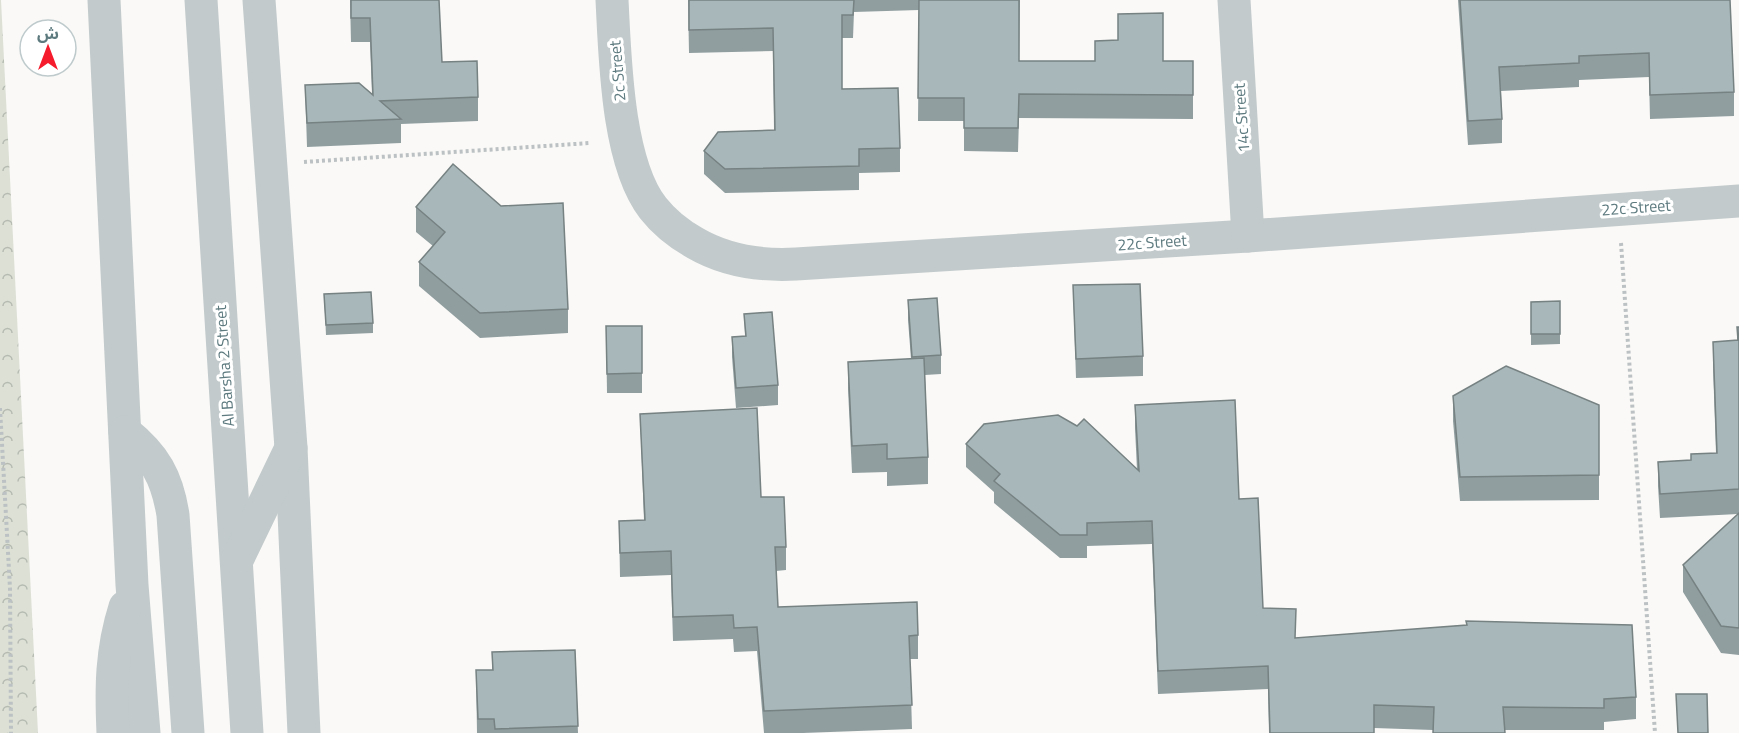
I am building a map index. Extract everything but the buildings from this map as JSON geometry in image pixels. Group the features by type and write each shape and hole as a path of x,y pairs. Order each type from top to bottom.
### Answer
{"street":[{"path":"104,0 132,585 144,733"},
{"name":"Al Barsha 2 Street","path":"201,0 247,731"},
{"path":"259,0 291,448 304,733"},
{"name":"2c Street","path":"612,0 617,87 627,141"},
{"name":"14c Street","path":"1234,0 1248,236"},
{"name":"22c Street","path":"627,141 642,188 652,207 668,224 686,238 706,249 750,263 773,265 1248,236 1739,201"},
{"path":"125,432 152,458 170,494 188,733"},
{"path":"237,560 291,448"},
{"path":"113,733 111,678 122,616 132,585"}],"path":[{"path":"271,164 627,141"},
{"path":"1618,208 1656,733"},
{"path":"0,408 10,588 11,733"}],"green space":[{"path":"1,0 38,733 0,733"}]}
